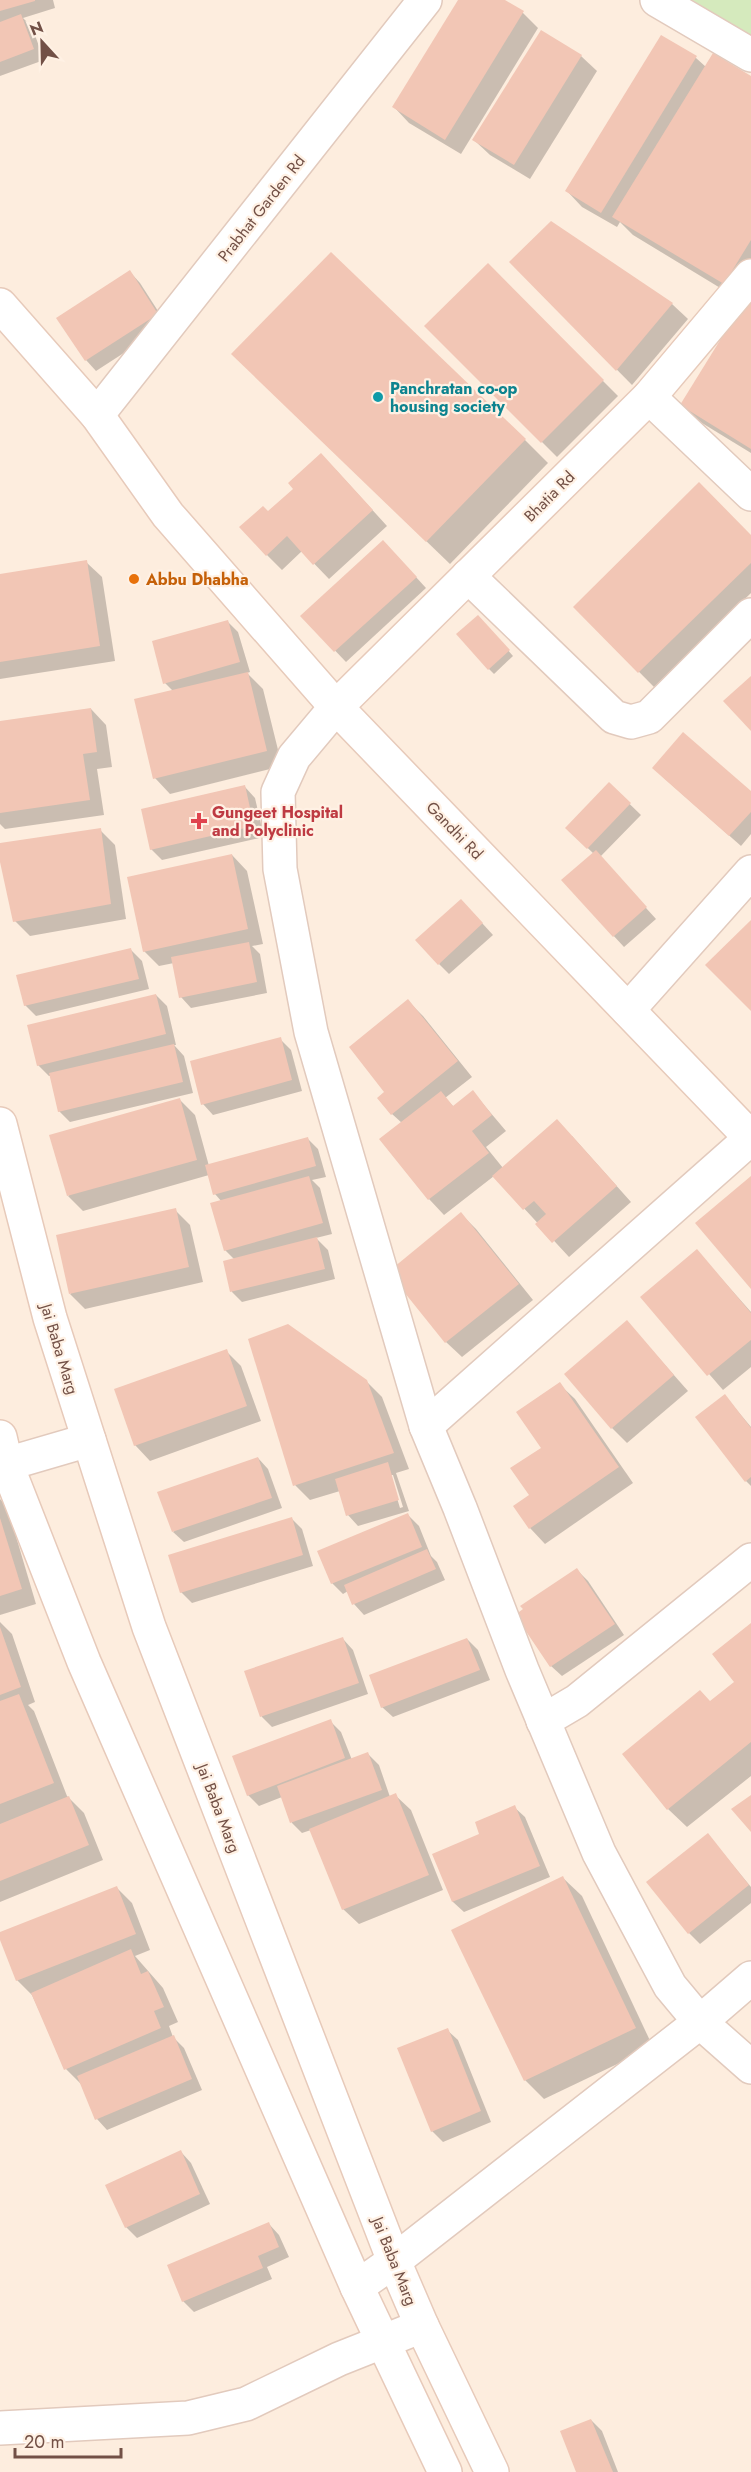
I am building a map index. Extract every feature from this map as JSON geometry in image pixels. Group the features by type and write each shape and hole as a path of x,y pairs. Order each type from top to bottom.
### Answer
{"street":[{"name":"Prabhat Garden Rd","path":"97,415 425,0"},
{"path":"657,0 751,55"},
{"name":"Bhatia Rd","path":"751,276 649,397 336,707 294,757 278,792 280,869 311,1032 426,1426 543,1721 605,1863 670,1986 700,2022 751,2067"},
{"name":"Gandhi Rd","path":"0,305 97,415 168,515 336,707 751,1138"},
{"path":"649,397 751,494"},
{"path":"468,576 614,717 631,722 648,717 751,615"},
{"path":"628,1010 751,872"},
{"name":"Jai Baba Marg","path":"0,1124 50,1318 149,1627 394,2261 422,2326 492,2472"},
{"path":"426,1426 751,1138"},
{"path":"88,1440 2,1456 84,1662 357,2287 445,2472"},
{"path":"543,1721 577,1701 751,1560"},
{"path":"357,2287 394,2261 700,2022 751,1978"},
{"path":"0,2428 188,2418 246,2404 339,2359 422,2326"}],"green space":[{"path":"692,0 751,0 751,37"}],"building":[{"path":"0,0 35,0 35,1 0,11"},
{"path":"458,0 505,0 524,11 445,140 392,107"},
{"path":"21,14 34,49 0,62 0,22"},
{"path":"541,30 582,55 514,165 472,140"},
{"path":"661,35 697,56 601,213 565,191"},
{"path":"713,53 751,76 751,240 724,284 612,217"},
{"path":"551,221 673,303 616,371 509,262"},
{"name":"Panchratan co-op housing society","path":"331,252 526,439 426,542 231,354"},
{"path":"488,263 604,380 541,443 424,326"},
{"path":"130,270 158,314 85,361 56,318"},
{"path":"748,295 751,297 751,449 680,405"},
{"path":"321,453 373,510 313,565 287,536 266,556 239,527 263,506 268,511 293,489 288,483"},
{"path":"699,482 751,535 751,563 638,673 573,607"},
{"path":"383,540 417,577 334,652 300,616"},
{"path":"87,560 100,646 0,662 0,574"},
{"path":"478,615 510,650 488,670 456,634"},
{"path":"228,620 240,662 163,684 152,641"},
{"path":"248,672 267,751 153,779 134,699"},
{"path":"751,676 751,731 723,701"},
{"path":"91,708 97,752 83,754 90,800 0,813 0,721"},
{"path":"683,732 751,791 751,812 729,836 652,768"},
{"path":"609,782 631,803 587,849 565,828"},
{"path":"245,785 254,826 150,850 141,809"},
{"path":"101,828 111,904 13,922 0,862 0,843"},
{"path":"596,850 647,907 613,937 561,880"},
{"path":"232,854 248,929 143,952 127,877"},
{"path":"461,899 483,923 438,965 415,940"},
{"path":"751,920 751,1011 705,965"},
{"path":"249,942 257,982 179,998 171,957"},
{"path":"131,948 139,979 24,1006 16,975"},
{"path":"156,994 166,1034 37,1066 27,1025"},
{"path":"408,999 458,1061 391,1115 377,1098 384,1092 349,1047"},
{"path":"281,1037 292,1080 201,1105 190,1061"},
{"path":"174,1044 183,1082 58,1112 49,1073"},
{"path":"473,1090 492,1115 472,1131 489,1153 428,1200 379,1139 441,1091 453,1106"},
{"path":"180,1098 197,1160 67,1196 49,1135"},
{"path":"557,1119 617,1186 552,1243 535,1224 546,1214 534,1201 523,1210 492,1176"},
{"path":"308,1137 316,1166 213,1195 205,1165"},
{"path":"309,1176 323,1223 224,1251 210,1203"},
{"path":"751,1176 751,1289 695,1223"},
{"path":"176,1208 189,1267 69,1294 56,1235"},
{"path":"461,1212 519,1284 445,1343 388,1272"},
{"path":"317,1237 325,1269 230,1292 223,1261"},
{"path":"697,1249 751,1313 751,1340 707,1376 640,1297"},
{"path":"627,1320 674,1375 611,1429 564,1374"},
{"path":"288,1324 367,1380 394,1453 293,1486 248,1339"},
{"path":"227,1349 247,1406 134,1446 114,1389"},
{"path":"560,1382 619,1467 529,1529 513,1506 529,1495 510,1468 541,1448 516,1412"},
{"path":"725,1394 751,1428 751,1477 745,1482 695,1417"},
{"path":"258,1457 272,1498 172,1532 157,1492"},
{"path":"388,1462 399,1500 346,1516 335,1479"},
{"path":"408,1513 422,1547 331,1584 317,1551"},
{"path":"292,1517 303,1555 180,1593 168,1555"},
{"path":"0,1518 22,1589 0,1596"},
{"path":"427,1549 436,1569 352,1605 344,1585"},
{"path":"577,1568 615,1624 550,1667 515,1615 523,1609 520,1606"},
{"path":"751,1623 751,1742 667,1810 622,1754 700,1690 710,1701 734,1682 712,1654"},
{"path":"0,1627 21,1687 0,1695"},
{"path":"343,1637 359,1683 260,1717 244,1671"},
{"path":"467,1638 480,1670 381,1708 369,1675"},
{"path":"19,1694 54,1783 0,1804 0,1701"},
{"path":"331,1719 345,1758 247,1796 232,1756"},
{"path":"368,1752 382,1790 290,1823 277,1786"},
{"path":"396,1793 429,1875 342,1910 309,1829"},
{"path":"751,1795 751,1832 731,1809"},
{"path":"69,1796 89,1845 0,1881 0,1824"},
{"path":"515,1805 540,1866 452,1902 432,1854 479,1834 475,1822"},
{"path":"708,1833 749,1885 688,1934 646,1882"},
{"path":"563,1876 636,2028 524,2081 451,1930"},
{"path":"117,1886 136,1934 16,1981 0,1940 0,1932"},
{"path":"131,1949 141,1974 148,1971 164,2007 154,2011 161,2028 64,2070 31,1993"},
{"path":"448,2028 481,2111 431,2132 397,2048"},
{"path":"174,2035 192,2079 95,2120 77,2076"},
{"path":"181,2150 200,2194 125,2228 105,2185"},
{"path":"269,2222 279,2247 258,2256 263,2268 182,2302 167,2265"},
{"path":"591,2419 613,2472 576,2472 560,2431"}],"place":[{"name":"Panchratan co-op housing society","path":"378,397"},
{"name":"Abbu Dhabha","path":"134,579"},
{"name":"Gungeet Hospital and Polyclinic","path":"199,821"}]}
